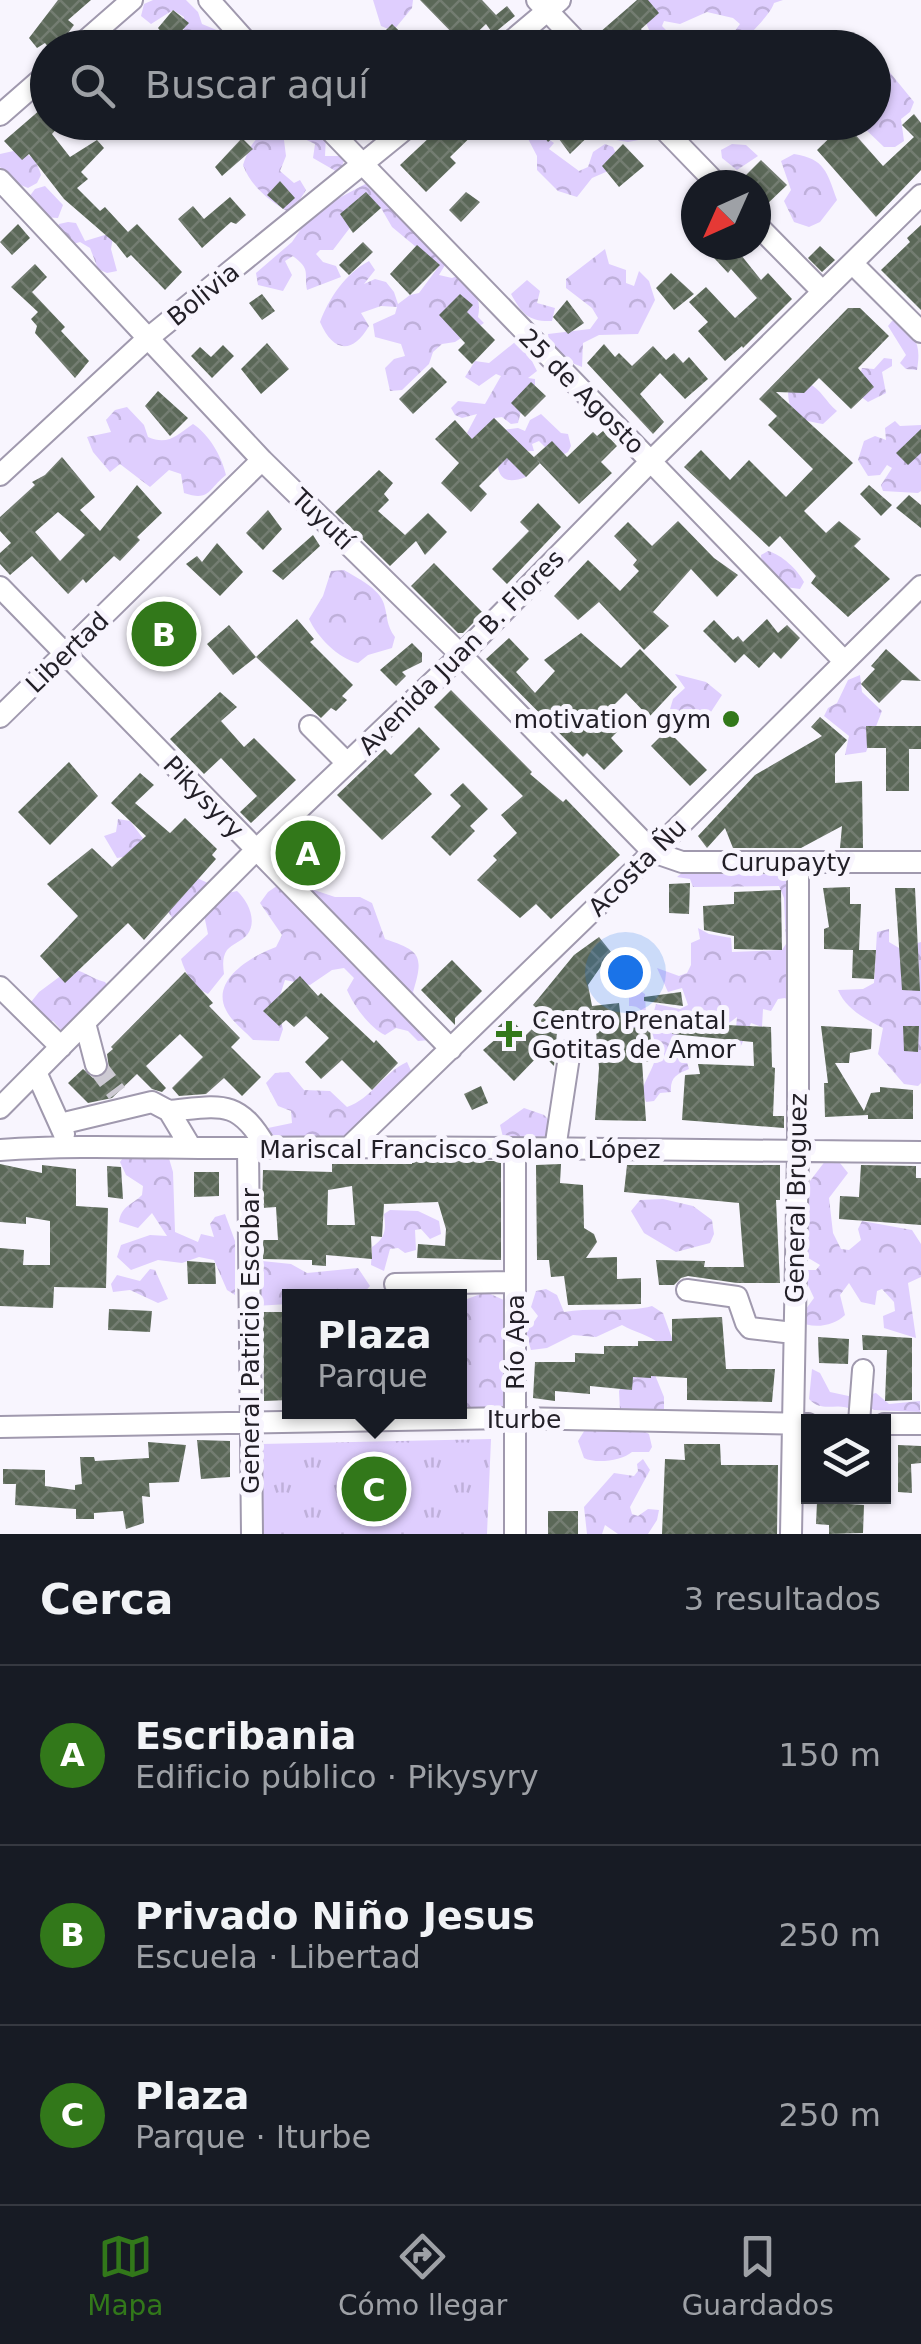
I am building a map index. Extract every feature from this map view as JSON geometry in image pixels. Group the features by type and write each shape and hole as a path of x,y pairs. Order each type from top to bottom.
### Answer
{"street":[{"path":"98,30 132,0"},
{"path":"209,0 236,30"},
{"path":"521,30 548,4 569,30"},
{"path":"0,115 30,89"},
{"name":"25 de Agosto","path":"338,140 843,660"},
{"name":"Bolivia","path":"0,475 147,338 393,140"},
{"path":"674,140 703,170"},
{"name":"Tuyutí","path":"0,180 262,460 462,656 653,852"},
{"name":"Avenida Juan B. Flores","path":"0,1108 256,850 462,656 651,461 921,195"},
{"path":"771,239 824,292"},
{"path":"852,263 921,332"},
{"name":"Libertad","path":"0,717 262,460"},
{"name":"Acosta Ñu","path":"351,1145 921,586"},
{"name":"Pikysyry","path":"0,587 451,1049"},
{"path":"310,726 347,763"},
{"name":"Curupayty","path":"653,852 682,862 921,862"},
{"name":"General Bruguez","path":"791,1534 800,1424 793,1333 798,1152 798,863"},
{"path":"0,988 62,1047"},
{"path":"85,1023 96,1065"},
{"path":"555,1150 570,1050"},
{"path":"36,1072 69,1145"},
{"path":"60,1124 122,1100 152,1102 168,1111 190,1146"},
{"path":"168,1111 226,1109 249,1120 257,1148"},
{"name":"Mariscal Francisco Solano López","path":"0,1150 69,1145 351,1145 921,1152"},
{"name":"General Patricio Escobar","path":"252,1534 250,1423 257,1148"},
{"name":"Río Apa","path":"515,1534 516,1150"},
{"path":"395,1284 516,1282"},
{"path":"687,1290 737,1297 750,1328 793,1333"},
{"path":"860,1414 863,1370"},
{"name":"Iturbe","path":"0,1427 462,1419"},
{"name":"Iturbe","path":"467,1419 800,1424"},
{"path":"891,1424 921,1424"}],"green space":[{"path":"153,0 186,0 198,12 202,24 217,30 184,30 184,17 173,10 151,24 141,16 144,4"},
{"path":"373,0 413,0 412,8 394,30 381,26"},
{"path":"644,0 783,0 774,3 753,30 736,30 740,24 733,18 707,12 680,24 664,21 662,26 666,30 649,30 640,8"},
{"path":"891,74 914,102 901,119 904,141 895,147 884,147 877,140 891,140"},
{"path":"256,140 284,140 286,156 280,171 294,183 300,180 306,190 299,201 307,210 290,213 251,180 243,165"},
{"path":"307,140 326,140 325,156 340,156 344,161 339,173 313,158 315,144"},
{"path":"529,140 550,140 554,143 549,149 579,171 588,167 593,152 605,144 613,147 618,158 615,168 592,178 577,197 558,191 537,170 537,156"},
{"path":"732,144 746,145 758,156 737,170 722,158 721,150"},
{"path":"18,150 33,159 41,175 28,188 13,182 0,167 0,154"},
{"path":"794,154 819,163 837,200 820,222 809,227 794,222 784,201 791,190 781,161"},
{"path":"369,182 448,260 439,275 460,275 469,285 478,299 478,317 484,323 455,342 442,344 433,352 429,364 402,390 390,391 385,368 394,359 405,356 401,344 375,337 373,324 395,314 397,307 381,306 361,313 369,326 349,345 337,344 320,322 339,287 369,261 375,270 364,284 375,279 386,282 398,304 419,293 439,266 392,227 381,208 365,201 333,250 316,254 323,262 336,266 341,277 307,290 305,268 293,256 285,261 292,275 283,291 258,285 256,273 326,205"},
{"path":"45,186 63,205 58,218 41,217 29,197 35,189"},
{"path":"76,223 85,241 108,234 113,237 111,249 117,271 107,273 98,269 90,248 80,242 73,244 57,233 59,224"},
{"path":"605,249 609,264 626,270 626,283 634,286 639,271 649,281 655,300 638,334 599,335 583,343 582,367 560,358 550,348 548,334 590,329 598,318 592,308 566,288 566,279"},
{"path":"527,280 540,291 537,303 555,308 552,321 532,318 515,301 511,294"},
{"path":"898,321 916,342 917,370 906,369 900,363 906,355 888,326"},
{"path":"515,342 537,371 528,378 535,379 535,386 525,396 518,423 495,418 493,425 473,440 467,433 477,414 462,418 451,408 458,401 485,404 501,376 496,374 479,386 465,377 475,361 489,363"},
{"path":"884,358 892,359 892,366 882,372 886,393 868,402 860,396 862,368 874,369"},
{"path":"808,383 837,411 823,424 802,419 791,407 788,392"},
{"path":"127,407 144,425 148,437 155,439 172,438 193,424 214,447 226,475 208,493 199,496 184,493 181,474 169,470 150,487 120,464 110,472 93,452 87,437 111,432 106,420 115,410"},
{"path":"541,414 561,433 568,434 568,452 553,460 545,455 545,447 539,441 532,444 534,451 527,451 526,477 505,479 498,467 502,430 525,431 530,420"},
{"path":"895,421 900,426 921,425 918,493 883,491 881,485 892,468 887,465 880,475 868,476 858,460 864,441 875,436 886,440 885,428"},
{"path":"768,551 797,572 804,582 800,589 785,587 762,566 761,555"},
{"path":"344,570 377,593 395,637 392,648 368,655 358,663 329,646 309,619 323,596 331,571"},
{"path":"675,674 706,682 722,695 707,718 708,730 693,724 678,725 668,716 673,699 685,688"},
{"path":"860,675 862,692 882,711 866,752 845,755 849,736 824,716 837,703 848,680"},
{"path":"118,819 130,821 145,841 186,873 210,884 211,897 237,891 245,900 252,924 245,937 227,950 224,974 208,994 191,979 181,959 208,934 203,910 175,922 130,856 117,858 104,836 116,832"},
{"path":"690,866 781,868 789,875 790,1002 778,999 771,1011 763,1009 762,1027 751,1023 740,1048 735,1040 737,1017 726,1025 685,1023 678,1032 689,1069 675,1077 671,1092 660,1093 654,1101 646,1102 642,1090 655,1058 655,1045 649,1023 624,1034 620,1016 629,1013 629,994 639,990 645,994 646,1014 654,1011 656,1004 680,1009 688,1005 682,988 668,992 657,968 679,976 687,973 691,943 700,939 698,928 731,938 732,952 782,950 786,944 784,898 779,886 693,887 690,879 677,877"},
{"path":"290,877 299,885 335,897 360,897 372,903 385,939 417,956 413,992 440,1033 430,1040 418,1041 408,1031 396,1028 385,1035 379,1031 350,996 347,990 354,978 344,968 332,970 310,985 285,980 277,1005 283,1029 279,1041 253,1040 235,1022 226,1010 224,988 246,962 276,947 282,935 260,903 268,892"},
{"path":"889,929 889,942 899,948 921,942 918,1086 904,1084 878,1054 883,1028 851,1008 838,990 863,989 874,983 877,932"},
{"path":"70,969 105,982 113,993 63,1032 53,1021 46,1023 34,1016 31,1002"},
{"path":"407,1062 412,1073 405,1084 340,1140 272,1141 268,1128 292,1123 291,1111 278,1106 266,1083 275,1073 289,1072 304,1090 330,1091 347,1107"},
{"path":"524,1108 544,1115 557,1128 546,1136 504,1141 500,1125"},
{"path":"136,1150 145,1159 150,1153 168,1155 173,1172 175,1232 198,1242 201,1234 214,1237 210,1224 215,1217 225,1214 235,1241 235,1295 227,1290 214,1260 158,1260 131,1270 117,1257 121,1245 150,1235 167,1236 152,1213 138,1228 119,1222 125,1209 142,1195 143,1186 126,1175 120,1162"},
{"path":"836,1158 848,1173 829,1198 833,1233 841,1249 849,1250 861,1240 858,1229 862,1221 912,1230 921,1244 921,1277 908,1283 916,1338 884,1328 883,1316 895,1311 894,1302 882,1289 877,1291 875,1305 861,1302 849,1283 840,1295 845,1315 840,1319 822,1325 797,1321 814,1298 801,1270 816,1270 820,1265 805,1256 800,1217 810,1181 826,1160"},
{"path":"663,1199 693,1206 712,1220 714,1234 710,1243 676,1252 644,1233 631,1211 640,1200"},
{"path":"390,1210 418,1211 439,1221 441,1234 430,1239 421,1229 415,1230 416,1250 405,1253 398,1248 390,1249 384,1271 371,1265 372,1247 382,1236 384,1214"},
{"path":"262,1261 291,1264 307,1273 358,1268 370,1286 282,1289 282,1304 255,1306 250,1284"},
{"path":"150,1269 155,1270 168,1299 158,1303 130,1290 113,1292 111,1284 117,1275 140,1281"},
{"path":"546,1289 557,1295 564,1312 652,1306 663,1313 673,1341 660,1344 622,1325 596,1337 573,1335 547,1348 531,1350 526,1333 538,1316 531,1307 536,1291"},
{"path":"486,1292 506,1301 508,1410 467,1409 467,1299"},
{"path":"812,1369 820,1373 830,1392 858,1398 876,1393 889,1404 920,1401 920,1412 874,1410 864,1404 853,1410 820,1406 809,1399"},
{"path":"627,1373 655,1375 664,1397 664,1410 659,1414 646,1410 633,1414 620,1410 619,1391"},
{"path":"586,1428 638,1428 649,1434 652,1447 649,1452 589,1460 584,1458 578,1441"},
{"path":"491,1439 487,1534 258,1534 261,1444"},
{"path":"643,1459 650,1470 630,1507 632,1514 638,1516 648,1509 659,1510 648,1534 618,1534 605,1525 602,1534 587,1534 584,1507 614,1473 634,1476"}],"building":[{"path":"58,0 91,0 68,20 74,25 70,30 35,30"},
{"path":"420,0 482,0 496,15 507,6 515,16 498,30 490,30 486,24 480,30 449,30"},
{"path":"637,0 648,0 659,13 642,30 602,30"},
{"path":"173,10 189,23 182,30 158,28"},
{"path":"914,114 921,123 921,170 876,217 817,150 827,140 860,140 883,166 914,137 902,125"},
{"path":"30,119 30,140 57,140 70,157 97,140 104,148 81,172 88,179 77,188 100,211 105,207 128,232 137,224 182,272 165,290 131,255 127,258 64,199 29,154 22,160 4,141"},
{"path":"240,140 253,149 222,176 215,167"},
{"path":"427,140 467,140 450,157 456,163 426,192 400,165"},
{"path":"560,140 584,140 570,154"},
{"path":"623,144 644,166 619,187 602,166"},
{"path":"761,160 787,185 771,200 771,170 751,170"},
{"path":"280,181 295,198 283,209 267,195"},
{"path":"366,192 381,208 353,233 340,214"},
{"path":"466,192 480,202 461,222 449,210"},
{"path":"230,197 246,215 236,224 231,222 202,248 178,219 193,206 204,219"},
{"path":"18,224 30,238 12,255 0,242"},
{"path":"921,225 921,310 881,270 910,242 907,238"},
{"path":"363,242 373,252 349,275 339,265"},
{"path":"417,245 440,265 410,295 390,274"},
{"path":"820,246 835,260 822,272 808,258"},
{"path":"716,260 745,260 761,280 768,273 792,299 725,361 698,331 708,322 689,302 706,287 735,318 757,298 731,269 728,273"},
{"path":"35,264 47,277 32,292 65,327 61,331 89,361 75,378 35,333 37,326 31,319 38,312 11,287"},
{"path":"671,273 694,294 674,310 656,288"},
{"path":"262,294 275,311 262,320 249,303"},
{"path":"460,294 473,305 467,312 495,340 472,364 458,350 465,343 439,315"},
{"path":"567,300 584,323 568,334 553,317"},
{"path":"848,308 860,308 889,336 858,368 874,387 851,409 819,378 804,393 776,392 853,463 804,511 826,533 839,521 861,539 854,546 890,579 848,617 811,583 816,576 780,536 769,547 684,467 701,450 730,480 749,460 786,497 813,469 768,425 777,416 759,399"},
{"path":"267,343 289,369 261,394 241,369"},
{"path":"604,344 615,357 619,353 632,366 653,346 666,360 674,353 683,363 689,357 708,379 685,399 660,373 640,394 664,422 653,434 587,363"},
{"path":"223,345 234,356 212,378 191,356 200,347 211,357"},
{"path":"432,367 447,382 413,414 399,399"},
{"path":"531,382 546,396 525,417 511,403"},
{"path":"158,391 188,418 170,436 145,406"},
{"path":"494,418 540,463 526,477 507,458 479,486 487,494 471,512 441,483 459,463 435,439 455,420 472,439"},
{"path":"921,429 921,453 908,465 896,453"},
{"path":"603,431 617,446 601,462 612,473 579,504 534,457 552,441 567,457 593,432 597,436"},
{"path":"62,457 95,497 80,510 100,531 137,485 162,513 137,537 140,540 120,561 114,556 68,594 32,556 10,575 0,564 0,553 11,543 0,531 0,517 35,485 32,482","holes":["58,512 85,535 60,561 35,532"]},
{"path":"379,470 393,483 384,494 389,500 378,511 405,535 428,513 447,532 425,555 416,541 390,566 335,512"},
{"path":"869,485 892,505 881,516 860,494"},
{"path":"909,495 921,505 921,528 896,508"},
{"path":"538,503 561,527 507,584 492,569 529,531 520,522"},
{"path":"268,510 282,529 263,550 246,533"},
{"path":"678,521 714,558 738,575 717,597 691,569 653,612 669,626 644,650 599,602 578,620 554,596 588,560 620,591 639,571 633,565 637,560 614,536 628,522 652,546"},
{"path":"313,535 320,546 283,580 272,571"},
{"path":"217,543 243,572 220,596 186,564 197,556 202,562"},
{"path":"434,563 483,613 463,633 458,633 411,586"},
{"path":"297,619 314,639 310,642 353,685 342,696 347,700 321,718 256,657"},
{"path":"767,619 778,633 787,625 800,638 781,659 774,652 759,668 744,654 735,663 703,631 714,620 733,640 738,636 743,642"},
{"path":"229,625 256,657 233,675 207,644"},
{"path":"581,633 621,668 640,649 677,687 649,717 626,693 609,710 624,725 611,738 623,751 604,770 587,753 583,757 486,659 509,638 529,659 516,672 535,693 555,671 544,660"},
{"path":"412,643 422,653 422,662 402,672 406,676 396,686 380,670"},
{"path":"886,649 921,681 902,680 879,703 861,684"},
{"path":"451,690 530,774 563,802 566,799 620,855 551,919 536,904 520,918 477,880 497,860 493,856 517,833 501,815 523,796 434,707"},
{"path":"220,692 237,707 221,721 244,747 254,738 296,780 251,823 240,812 257,796 221,758 204,774 170,739"},
{"path":"820,717 847,740 835,754 835,783 862,781 863,848 840,848 842,826 801,848 733,848 725,828 707,848 698,836 755,775 822,736 811,727"},
{"path":"866,726 921,726 921,749 909,749 909,791 886,791 886,748 867,748"},
{"path":"419,727 440,749 414,775 432,794 382,840 337,795 385,749 391,755"},
{"path":"667,730 707,770 690,786 651,746"},
{"path":"69,762 98,796 50,845 18,812"},
{"path":"140,773 154,785 135,803 170,833 185,818 217,849 212,855 216,859 144,940 128,923 65,983 40,956 78,916 47,884 92,848 112,867 146,836 111,803"},
{"path":"463,783 488,809 470,826 475,831 450,856 431,837 461,806 450,795"},
{"path":"300,834 326,859 306,880 280,854"},
{"path":"690,883 689,914 669,913 669,884"},
{"path":"850,887 850,904 861,904 859,950 876,950 874,979 852,978 853,950 824,949 824,929 829,927 823,888"},
{"path":"895,888 915,888 920,991 902,990"},
{"path":"781,890 782,950 734,949 734,936 704,930 703,906 734,904 734,892"},
{"path":"599,937 611,952 588,985 592,1006 619,1003 622,1028 650,1027 652,1062 642,1061 646,1121 595,1120 599,1068 596,1031 557,1032 554,1066 541,1053 514,1081 483,1050 497,1038 492,1032 509,1017 526,1035 545,1016 533,1005 574,955"},
{"path":"452,960 482,991 455,1018 455,1025 421,990"},
{"path":"185,972 213,1003 209,1006 240,1038 231,1047 261,1077 242,1096 224,1078 206,1094 179,1096 172,1088 203,1057 180,1034 146,1066 166,1088 162,1092 152,1089 137,1074 112,1098 88,1103 68,1083 83,1069 93,1078 105,1075 111,1047"},
{"path":"300,976 318,996 321,993 398,1063 372,1090 342,1060 321,1079 305,1062 329,1038 306,1016 294,1027 286,1020 279,1026 263,1011"},
{"path":"681,992 683,1006 644,1001 644,997"},
{"path":"673,1026 771,1027 775,1068 773,1116 784,1116 784,1128 682,1120 685,1075 700,1074 698,1064 754,1066 753,1042 672,1034"},
{"path":"821,1026 872,1029 871,1049 850,1053 849,1063 835,1063 864,1111 871,1093 880,1092 880,1087 913,1090 913,1119 825,1117 824,1083 828,1083"},
{"path":"903,1026 919,1026 918,1052 904,1051"},
{"path":"481,1086 488,1103 472,1110 464,1094"},
{"path":"501,1161 501,1260 417,1258 418,1244 445,1246 446,1229 438,1202 384,1204 382,1237 371,1236 372,1259 326,1255 326,1266 312,1265 312,1260 263,1259 263,1240 278,1240 276,1207 262,1208 263,1170 332,1172 332,1164","holes":["352,1186 355,1225 327,1225 328,1190"]},
{"path":"0,1164 42,1173 42,1165 76,1169 76,1206 108,1208 106,1288 54,1287 53,1308 0,1306 0,1248 24,1250 23,1265 50,1265 50,1221 26,1217 26,1224 0,1222"},
{"path":"561,1164 560,1183 583,1185 584,1228 594,1234 597,1242 586,1258 617,1257 617,1279 641,1278 641,1304 568,1305 564,1276 551,1277 549,1260 537,1260 536,1165"},
{"path":"627,1165 780,1165 780,1200 776,1200 780,1283 737,1283 688,1276 674,1285 659,1285 656,1260 705,1261 704,1267 744,1267 739,1203 624,1192"},
{"path":"861,1165 916,1166 916,1178 921,1178 921,1225 839,1219 840,1196 859,1197"},
{"path":"107,1166 121,1167 123,1199 108,1197"},
{"path":"194,1172 219,1172 219,1196 194,1197"},
{"path":"187,1261 215,1263 216,1284 188,1284"},
{"path":"109,1309 152,1311 150,1332 108,1330"},
{"path":"263,1312 282,1312 282,1400 264,1401"},
{"path":"722,1317 726,1369 775,1369 772,1402 687,1400 687,1378 651,1376 633,1377 632,1390 590,1386 590,1394 555,1391 555,1401 533,1398 535,1362 575,1362 575,1353 604,1354 604,1346 672,1341 672,1319"},
{"path":"862,1335 912,1338 912,1400 885,1401 887,1350 863,1350"},
{"path":"818,1337 849,1339 848,1364 819,1363"},
{"path":"197,1440 230,1441 230,1477 201,1479"},
{"path":"148,1442 186,1445 179,1482 149,1483 150,1497 142,1496 144,1523 126,1529 123,1511 94,1513 94,1519 76,1519 76,1509 15,1505 16,1484 3,1484 3,1469 45,1470 45,1486 75,1490 75,1485 82,1484 80,1457 94,1457 95,1461 149,1458"},
{"path":"684,1444 720,1444 721,1465 778,1465 777,1534 662,1534 665,1459 685,1460"},
{"path":"898,1445 921,1446 921,1463 911,1464 912,1493 898,1492"},
{"path":"817,1504 864,1505 863,1533 829,1534 829,1525 816,1524"},
{"path":"548,1511 578,1511 578,1534 548,1534"}],"tunnel":[{"path":"96,1065 117,1093"}],"place":[{"name":"Privado Niño Jesus","path":"164,634"},
{"name":"motivation gym","path":"731,719"},
{"name":"Escribania","path":"308,853"},
{"name":"Centro Prenatal Gotitas de Amor","path":"509,1034"},
{"name":"Plaza","path":"374,1489"}]}
